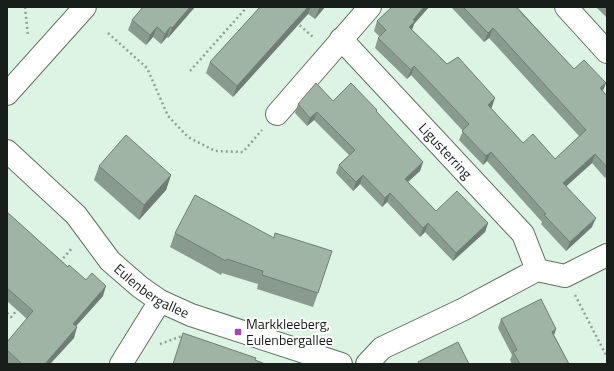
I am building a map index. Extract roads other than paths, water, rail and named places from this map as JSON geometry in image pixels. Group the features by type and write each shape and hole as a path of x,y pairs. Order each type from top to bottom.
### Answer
{"street":[{"path":"277,114 370,7"},
{"path":"566,7 607,52"},
{"path":"7,94 73,11"},
{"name":"Ligusterring","path":"336,46 523,234 537,270"},
{"name":"Eulenbergallee","path":"7,150 76,215 110,261 140,287 160,301 191,315 341,364"},
{"path":"367,364 382,348 462,310 537,270 565,276 607,255"},
{"path":"121,364 160,301"}],"place":[{"name":"Markkleeberg, Eulenbergallee","path":"238,332"}]}
